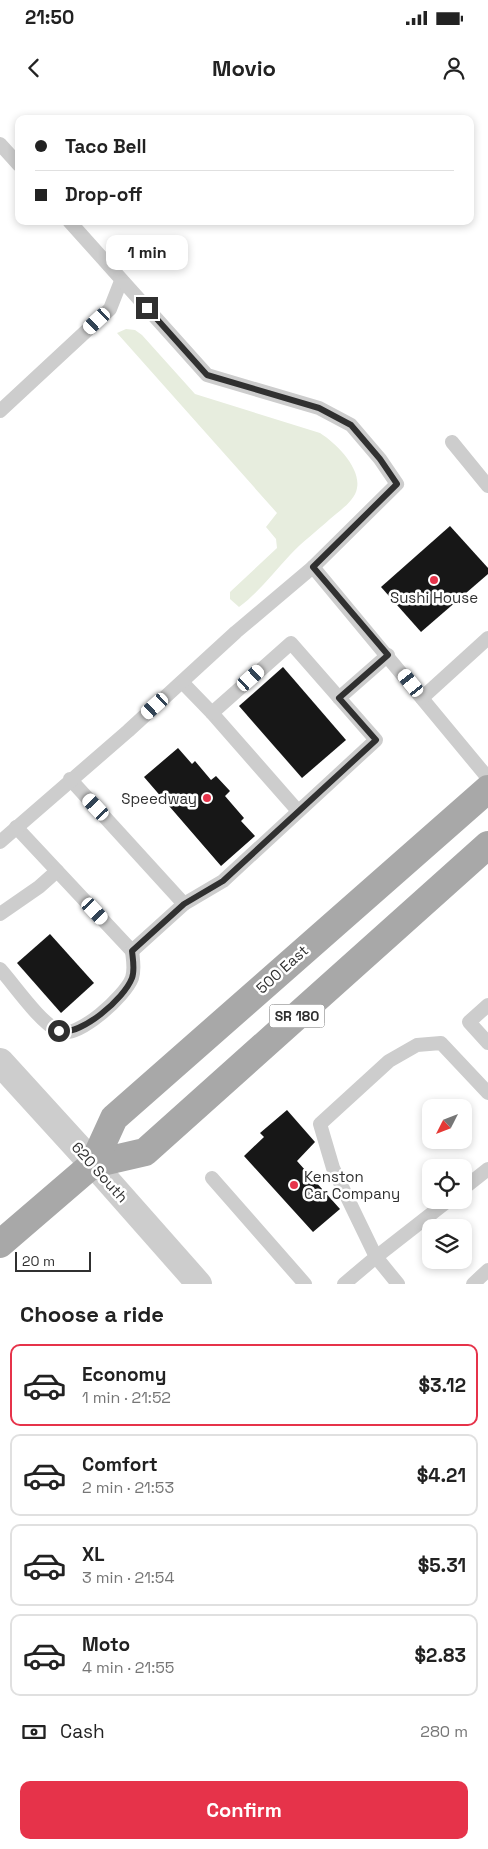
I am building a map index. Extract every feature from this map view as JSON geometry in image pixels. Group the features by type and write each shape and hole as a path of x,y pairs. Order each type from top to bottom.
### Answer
{"main road":[{"name":"500 East","path":"0,1244 93,1164 114,1118 488,789"},
{"name":"500 East","path":"93,1164 145,1152 488,845"}],"street":[{"name":"620 South","path":"0,1062 199,1284"}],"lane":[{"path":"0,144 15,161"},
{"path":"0,842 236,632 313,567 397,484 380,459 351,425 319,408 207,375 73,225"},
{"path":"0,411 110,310 121,280"},
{"path":"452,442 488,486"},
{"path":"313,567 388,655 488,778"},
{"path":"422,698 488,638"},
{"path":"132,951 184,904 223,881 376,740 291,643 212,713"},
{"path":"339,698 388,655"},
{"path":"182,682 212,713 298,812"},
{"path":"70,779 184,904"},
{"path":"0,969 46,1022 59,1031 67,1033 92,1021 122,994 132,979 134,966 132,951 16,827"},
{"path":"0,914 39,887 57,871"},
{"path":"488,1005 469,1022 488,1044"},
{"path":"398,1284 376,1257 334,1168 320,1124 389,1061 417,1045 441,1042 488,1093"},
{"path":"472,1182 488,1170"},
{"path":"212,1178 305,1284"},
{"path":"344,1284 437,1209"},
{"path":"473,1284 488,1270"}],"green space":[{"path":"126,329 135,330 142,335 195,394 320,433 340,450 355,472 357,488 350,501 299,546 259,589 239,607 230,599 230,592 277,548 276,539 266,527 277,513 117,333"}],"building":[{"name":"Sushi House","path":"450,526 488,568 488,574 421,632 381,587"},
{"path":"283,667 346,740 302,778 239,706"},
{"path":"178,748 192,764 195,761 211,780 216,776 230,791 225,796 244,818 241,821 255,836 221,866 144,777"},
{"path":"50,934 94,983 61,1013 17,963"},
{"name":"Kenston Car Company","path":"287,1110 315,1142 297,1161 340,1209 313,1232 244,1156 264,1137 260,1133"}],"place":[{"name":"Sushi House","path":"434,580"},
{"name":"Speedway","path":"207,798"},
{"name":"Kenston Car Company","path":"294,1185"}],"route":[{"path":"59,1031 67,1033 78,1030 92,1021 122,994 132,979 134,966 132,951 184,904 223,881 376,740 339,698 388,655 313,567 397,484 380,459 351,425 319,408 207,375 147,308"}]}
